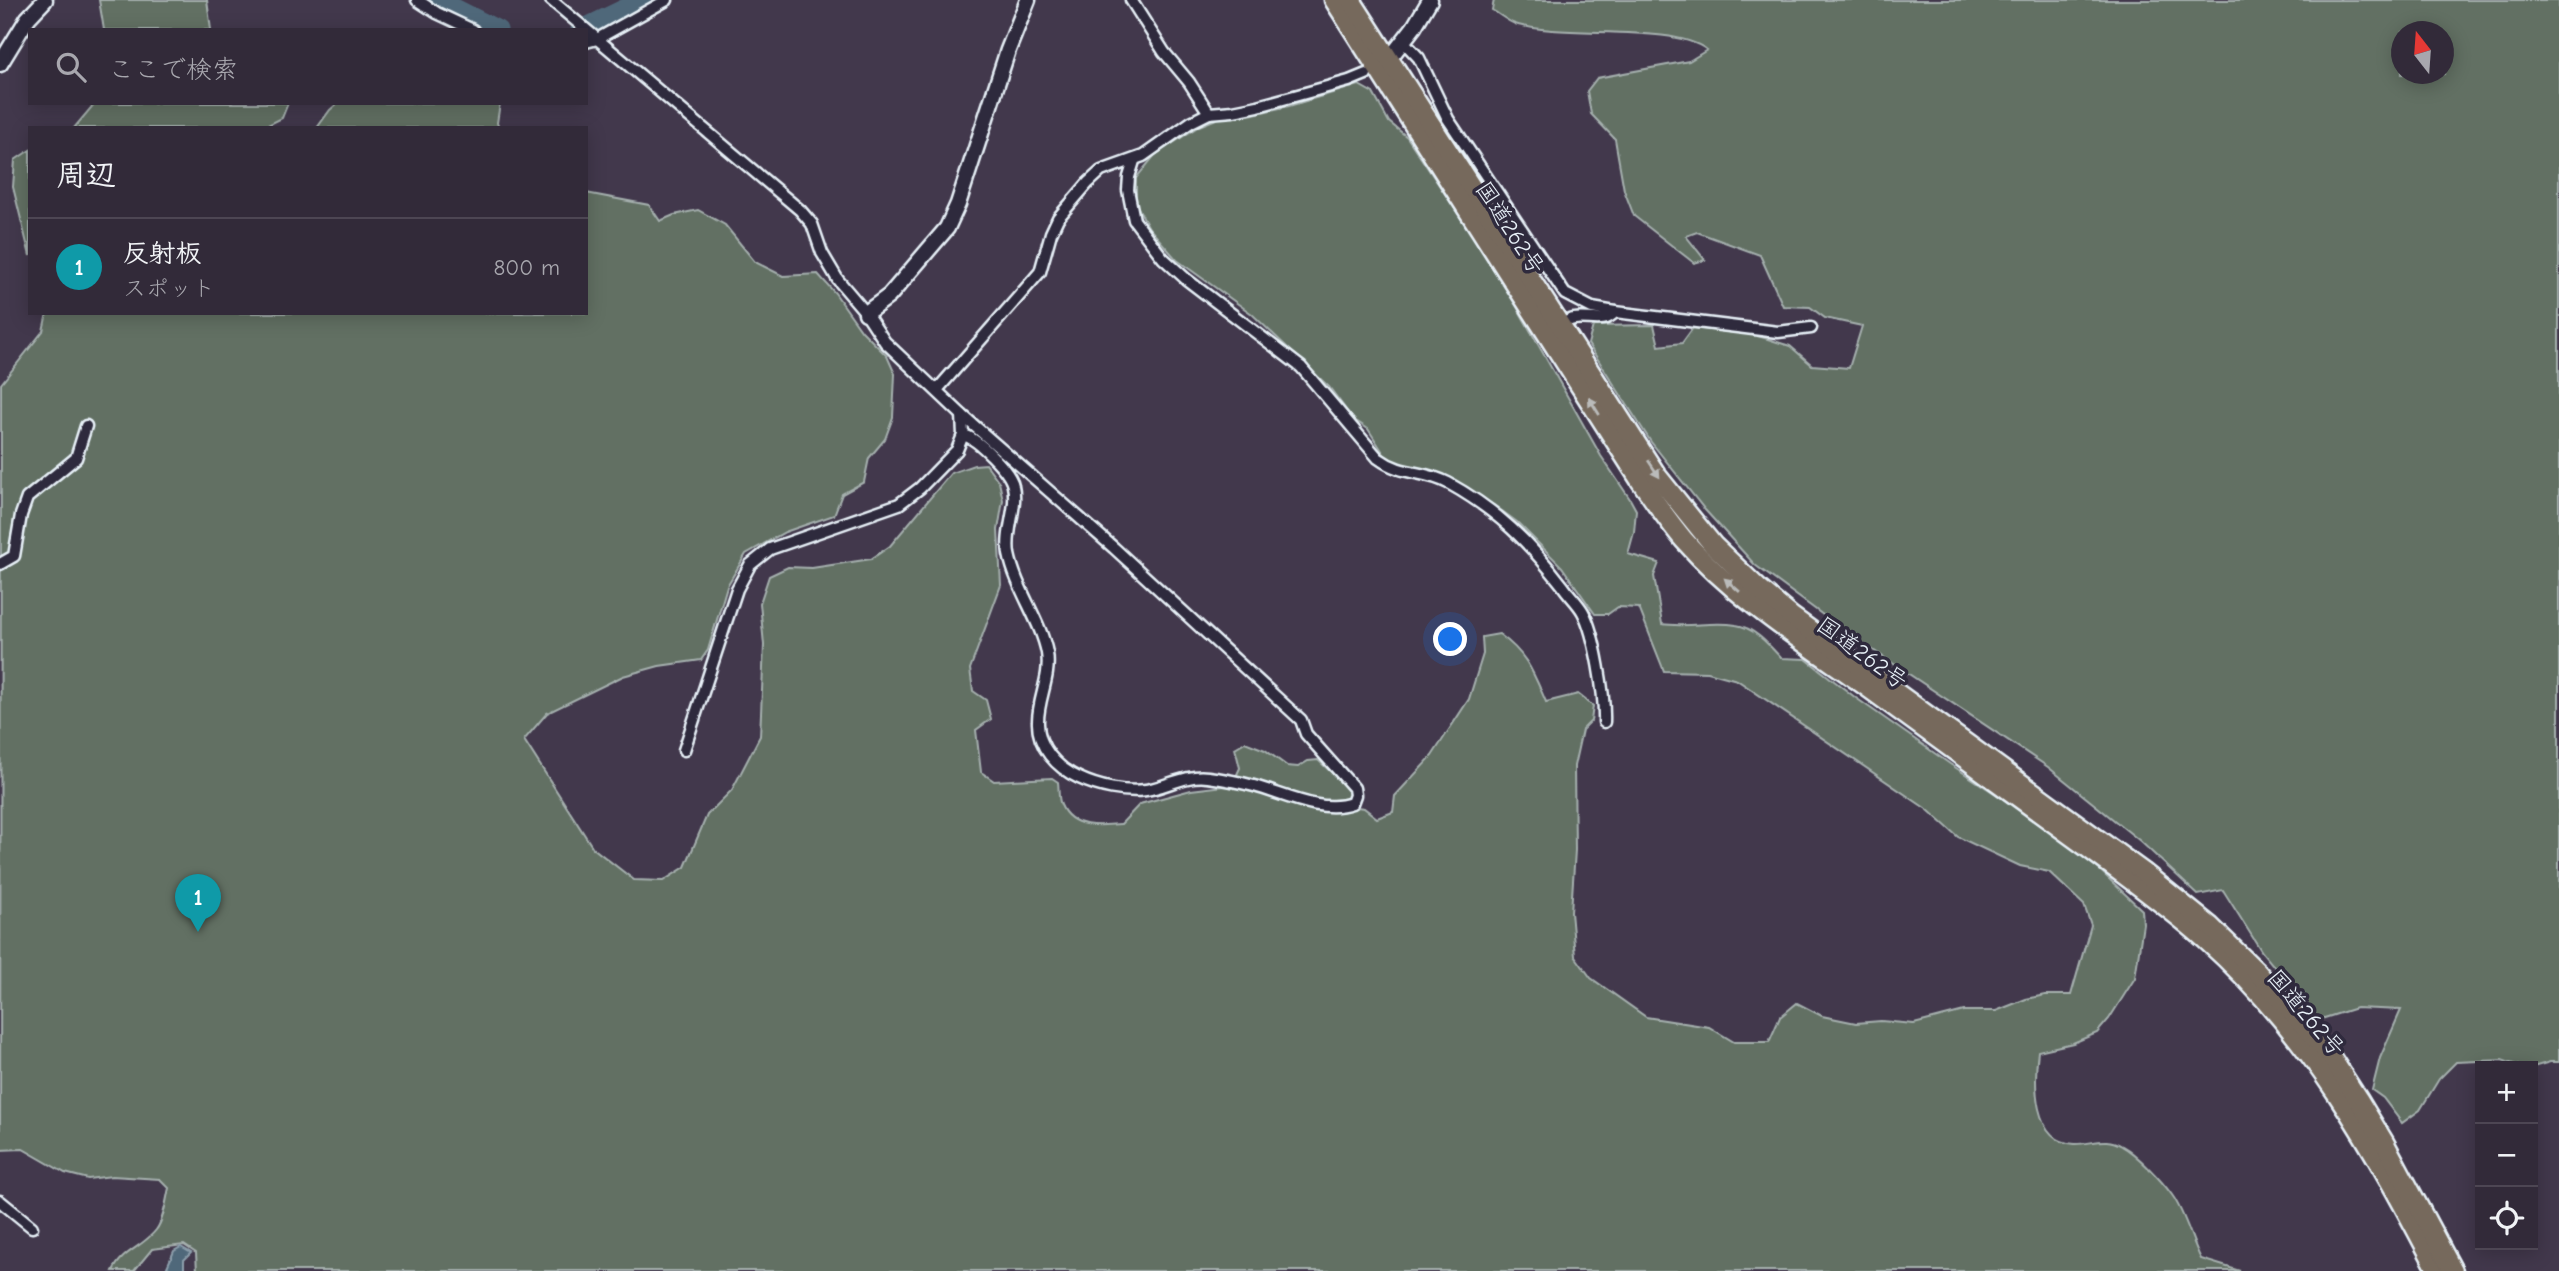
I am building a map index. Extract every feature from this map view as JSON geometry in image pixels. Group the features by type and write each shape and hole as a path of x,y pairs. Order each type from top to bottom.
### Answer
{"highway":[{"name":"国道262号","path":"1334,0 1554,328 1665,485 1713,545 1791,615 2152,879 2210,926 2258,972 2306,1027 2344,1078 2384,1142 2453,1271"},
{"name":"国道262号","path":"1351,0 1554,328 1653,498 1686,542 1780,624 2146,892 2207,942 2245,978 2300,1038 2347,1106 2370,1143 2438,1271"}],"street":[{"path":"0,64 28,18 45,0"},
{"path":"417,0 469,28"},
{"path":"551,0 583,28"},
{"path":"667,0 593,39 800,210 812,225 822,254 838,280 866,313 885,342 962,415 1114,548 1301,720 1306,734 1354,788 1352,803 1341,807 1314,804 1255,786 1202,776 1146,790 1126,791 1078,778 1060,766 1045,750 1039,732 1038,720 1046,685 1047,651 1009,555 1007,540 1014,500 1013,486 1009,477 979,443 962,435"},
{"path":"866,313 889,296 947,228 958,204 1017,25 1028,0"},
{"path":"1131,0 1164,52 1189,82 1209,113"},
{"path":"1393,54 1404,42 1430,0"},
{"path":"1404,42 1419,58 1448,119 1565,294 1592,308 1615,312 1778,332 1811,328"},
{"path":"937,390 1040,272 1058,218 1101,171 1134,161 1191,122 1209,113 1258,106 1366,74"},
{"path":"1134,161 1129,177 1134,220 1163,258 1186,279 1301,367 1378,458 1392,468 1433,476 1488,507 1516,531 1549,567 1583,612 1605,705 1604,722"},
{"path":"1554,328 1572,319 1603,320 1615,312"},
{"path":"684,750 737,589 750,565 770,549 899,504 920,488 957,450 962,435 962,415"},
{"path":"0,564 14,556 21,514 27,498 76,458 86,426"},
{"path":"0,1201 32,1227"}],"green space":[{"path":"99,0 207,0 211,28 104,28"},
{"path":"1494,0 2559,0 2559,1062 2538,1066 2538,1061 2456,1062 2439,1079 2420,1110 2402,1123 2383,1098 2372,1090 2380,1058 2401,1010 2356,1008 2318,1020 2262,952 2223,890 2198,895 2140,841 2048,767 1846,632 1755,565 1705,510 1651,442 1588,344 1593,326 1654,325 1659,346 1682,343 1693,328 1755,335 1790,346 1812,365 1849,368 1862,326 1825,318 1810,307 1783,306 1760,255 1697,232 1686,236 1705,260 1694,263 1634,216 1624,190 1615,139 1591,114 1587,91 1597,78 1689,61 1707,50 1691,42 1669,37 1560,31 1515,24 1492,10"},
{"path":"1359,85 1373,93 1389,122 1407,137 1517,307 1601,456 1636,510 1628,554 1659,563 1654,576 1662,624 1743,626 1761,638 1781,658 1806,659 1950,764 2072,844 2142,910 2143,924 2135,978 2109,1019 2097,1033 2073,1043 2038,1051 2036,1078 2039,1108 2043,1122 2061,1141 2075,1144 2110,1141 2135,1155 2177,1202 2201,1259 2240,1271 197,1271 196,1253 184,1245 152,1249 134,1271 113,1271 127,1254 159,1226 169,1188 160,1179 112,1176 88,1179 65,1173 23,1149 0,1150 1,384 43,331 47,315 588,315 588,193 649,205 660,221 698,210 725,225 755,262 783,276 818,274 862,331 887,356 895,374 893,417 885,439 869,458 864,482 842,494 834,515 785,532 746,554 727,586 708,650 701,660 659,666 623,676 547,713 524,740 593,848 634,880 663,881 685,867 707,815 732,790 760,736 764,645 760,603 769,576 788,567 812,568 871,559 890,546 951,473 986,464 999,482 1003,500 998,530 1001,585 970,669 973,691 986,700 991,719 976,730 981,772 994,781 1052,778 1058,782 1061,805 1072,818 1087,824 1121,824 1140,804 1191,790 1232,785 1240,768 1235,748 1245,742 1265,750 1287,766 1298,767 1308,761 1318,760 1347,787 1357,807 1364,808 1377,818 1393,812 1395,796 1432,756 1469,699 1483,654 1482,637 1499,634 1523,656 1546,702 1578,694 1593,706 1591,721 1582,730 1574,766 1575,850 1571,912 1575,956 1591,978 1646,1017 1709,1027 1734,1042 1769,1042 1780,1017 1797,1003 1822,1016 1856,1023 1881,1021 1914,1024 1964,1011 1996,1011 2045,995 2071,995 2091,925 2084,905 2049,872 2020,866 1958,837 1928,810 1737,680 1708,672 1664,671 1639,608 1618,607 1608,614 1595,614 1562,567 1517,522 1442,474 1401,467 1386,457 1368,429 1353,419 1329,387 1252,314 1177,260 1149,228 1136,204 1136,178 1155,155 1199,126 1221,117 1249,115"},
{"path":"93,105 287,105 282,118 266,126 76,126"},
{"path":"336,105 500,105 498,126 318,126"},
{"path":"28,151 28,248 13,187 15,160"}],"water":[{"path":"181,1247 191,1253 184,1260 184,1271 173,1271 167,1267 174,1251"}],"waterway":[{"path":"439,0 494,28"},
{"path":"584,28 642,0"}],"place":[{"name":"反射板","path":"198,932"}]}
